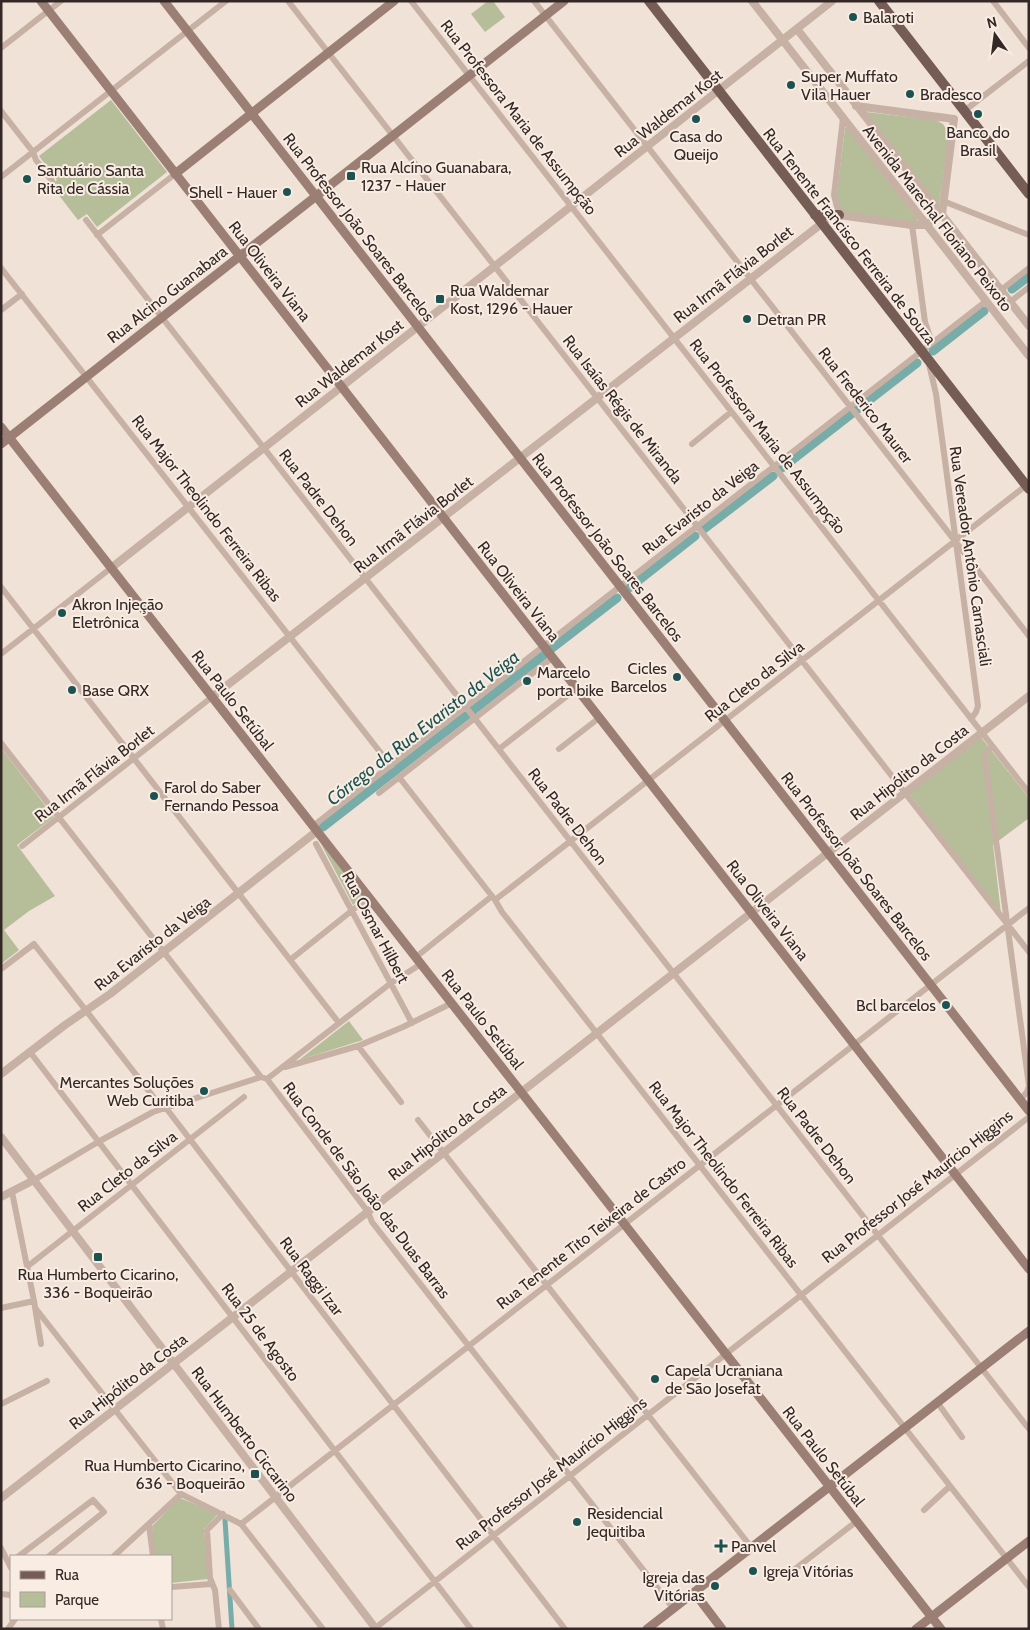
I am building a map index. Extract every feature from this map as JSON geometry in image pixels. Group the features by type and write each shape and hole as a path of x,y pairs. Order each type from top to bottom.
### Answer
{"main road":[{"name":"Rua Oliveira Viana","path":"41,1 1029,1269"},
{"name":"Rua Professor João Soares Barcelos","path":"164,1 1029,1111"},
{"path":"175,174 394,1"},
{"name":"Rua Alcino Guanabara","path":"1,444 564,1"},
{"name":"Rua Tenente Francisco Ferreira de Souza","path":"649,1 947,385 1028,486"},
{"path":"879,1 1029,194"},
{"path":"818,219 843,216"},
{"name":"Rua Paulo Setúbal","path":"1,427 940,1629"},
{"path":"647,1629 1029,1331"},
{"path":"916,1629 1029,1540"},
{"path":"694,1592 722,1629"}],"street":[{"path":"1,48 61,1"},
{"path":"1,178 226,1"},
{"name":"Rua Isaías Régis de Miranda","path":"288,1 1029,952"},
{"name":"Rua Professora Maria de Assumpção","path":"411,1 1029,793"},
{"name":"Rua Frederico Maurer","path":"534,1 1029,636"},
{"name":"Avenida Marechal Floriano Peixoto","path":"752,1 1029,356"},
{"name":"Rua Waldemar Kost","path":"3,650 34,629 832,1"},
{"path":"993,1 1029,48"},
{"name":"Avenida Marechal Floriano Peixoto","path":"797,29 1029,326"},
{"path":"843,118 834,195 837,207 843,216 912,225 926,225 942,214 954,119 1029,61"},
{"path":"856,106 954,119"},
{"path":"1,111 33,152 36,160 52,181"},
{"path":"97,235 175,174"},
{"path":"943,201 1029,235"},
{"name":"Rua Irmã Flávia Borlet","path":"22,846 674,338 750,278 818,219"},
{"name":"Rua Padre Dehon","path":"86,220 1029,1429"},
{"path":"912,225 925,322 932,343"},
{"name":"Rua Major Theolindo Ferreira Ribas","path":"1,268 391,766"},
{"path":"1001,290 1029,268"},
{"path":"1010,302 1029,287"},
{"path":"1,310 22,294"},
{"name":"Rua Evaristo da Veiga","path":"1,1074 163,952 238,893 391,766 986,301"},
{"name":"Rua Vereador Antônio Carnasciali","path":"928,360 936,394 978,706 971,719"},
{"path":"936,394 939,388 947,385"},
{"path":"692,444 731,412"},
{"name":"Rua Cleto da Silva","path":"264,1078 283,1067 418,961 494,898 571,841 1028,486"},
{"path":"2,590 339,1023"},
{"path":"379,793 552,658"},
{"path":"499,750 576,689"},
{"name":"Rua Hipólito da Costa","path":"1,1498 1029,696"},
{"path":"559,749 599,718"},
{"name":"Rua Conde de São João das Duas Barras","path":"1,743 163,952 264,1078 368,1212 372,1222 673,1608"},
{"path":"992,746 985,758 1029,1086 1027,1092 1020,1100"},
{"name":"Rua Major Theolindo Ferreira Ribas","path":"399,777 596,1033 1029,1587"},
{"name":"Rua Osmar Hilbert","path":"316,844 412,1023"},
{"path":"290,960 369,897"},
{"name":"Rua Tenente Tito Teixeira de Castro","path":"241,1524 1029,908"},
{"name":"Rua Raggi Izar","path":"1,969 34,944 159,1104 166,1108 565,1629"},
{"path":"283,1067 358,1046 452,1004"},
{"path":"358,1046 401,1102"},
{"name":"Rua 25 de Agosto","path":"30,1052 471,1629"},
{"path":"1,1197 148,1115 264,1078"},
{"name":"Rua Cleto da Silva","path":"28,1266 244,1097"},
{"name":"Rua Professor José Maurício Higgins","path":"375,1628 1029,1117"},
{"path":"418,1120 751,1547"},
{"name":"Rua Humberto Ciccarino","path":"1,1137 375,1628"},
{"path":"12,1192 28,1266 41,1344"},
{"path":"1,1308 34,1301"},
{"path":"36,1309 181,1494 241,1524 323,1629"},
{"path":"1,1404 47,1381"},
{"path":"937,1402 962,1437"},
{"path":"924,1510 950,1486"},
{"path":"115,1555 181,1494"},
{"path":"20,1555 92,1500 104,1512 50,1555"},
{"path":"219,1629 215,1590 211,1584 207,1530 223,1514"},
{"path":"786,1576 857,1522"},
{"path":"149,1525 153,1555"},
{"path":"1,1548 10,1565"},
{"path":"172,1587 211,1584"},
{"path":"230,1590 259,1629"}],"green space":[{"path":"488,1 493,1 505,17 485,32 471,14"},
{"path":"111,100 167,172 97,227 87,214 78,220 51,185 57,180 39,156"},
{"path":"866,112 936,120 943,124 949,133 939,205"},
{"path":"847,127 917,221 850,215 840,209 836,200 845,128"},
{"path":"980,736 1029,798 1029,818 993,845 1001,913 908,792"},
{"path":"1,748 54,817 17,845 55,896 29,911 4,930 19,950 1,964"},
{"path":"320,842 364,896 353,905"},
{"path":"349,1021 363,1040 299,1060"},
{"path":"180,1498 218,1514 204,1529 208,1579 172,1583 172,1555 155,1555 152,1526"}],"waterway":[{"name":"Córrego da Rua Evaristo da Veiga","path":"1012,289 1029,276"},
{"name":"Córrego da Rua Evaristo da Veiga","path":"933,351 984,311"},
{"name":"Córrego da Rua Evaristo da Veiga","path":"782,468 917,363"},
{"name":"Córrego da Rua Evaristo da Veiga","path":"704,529 773,476"},
{"name":"Córrego da Rua Evaristo da Veiga","path":"629,588 695,536"},
{"name":"Córrego da Rua Evaristo da Veiga","path":"551,649 617,598"},
{"name":"Córrego da Rua Evaristo da Veiga","path":"323,827 544,655"},
{"path":"225,1520 232,1629"}],"place":[{"name":"Balaroti","path":"853,17"},
{"name":"Super Muffato Vila Hauer","path":"791,85"},
{"name":"Bradesco","path":"910,94"},
{"name":"Banco do Brasil","path":"978,114"},
{"name":"Casa do Queijo","path":"696,119"},
{"name":"Rua Alcíno Guanabara, 1237 - Hauer","path":"351,176"},
{"name":"Santuário Santa Rita de Cássia","path":"27,179"},
{"name":"Shell - Hauer","path":"287,192"},
{"name":"Rua Waldemar Kost, 1296 - Hauer","path":"440,299"},
{"name":"Detran PR","path":"747,319"},
{"name":"Akron Injeção Eletrônica","path":"62,613"},
{"name":"Cicles Barcelos","path":"677,677"},
{"name":"Marcelo porta bike","path":"527,681"},
{"name":"Base QRX","path":"72,690"},
{"name":"Farol do Saber Fernando Pessoa","path":"154,796"},
{"name":"Bcl barcelos","path":"946,1005"},
{"name":"Mercantes Soluções Web Curitiba","path":"204,1091"},
{"name":"Rua Humberto Cicarino, 336 - Boqueirão","path":"98,1257"},
{"name":"Capela Ucraniana de São Josefat","path":"655,1379"},
{"name":"Rua Humberto Cicarino, 636 - Boqueirão","path":"255,1474"},
{"name":"Residencial Jequitiba","path":"577,1522"},
{"name":"Panvel","path":"721,1546"},
{"name":"Igreja Vitórias","path":"753,1571"},
{"name":"Igreja das Vitórias","path":"715,1586"}]}
